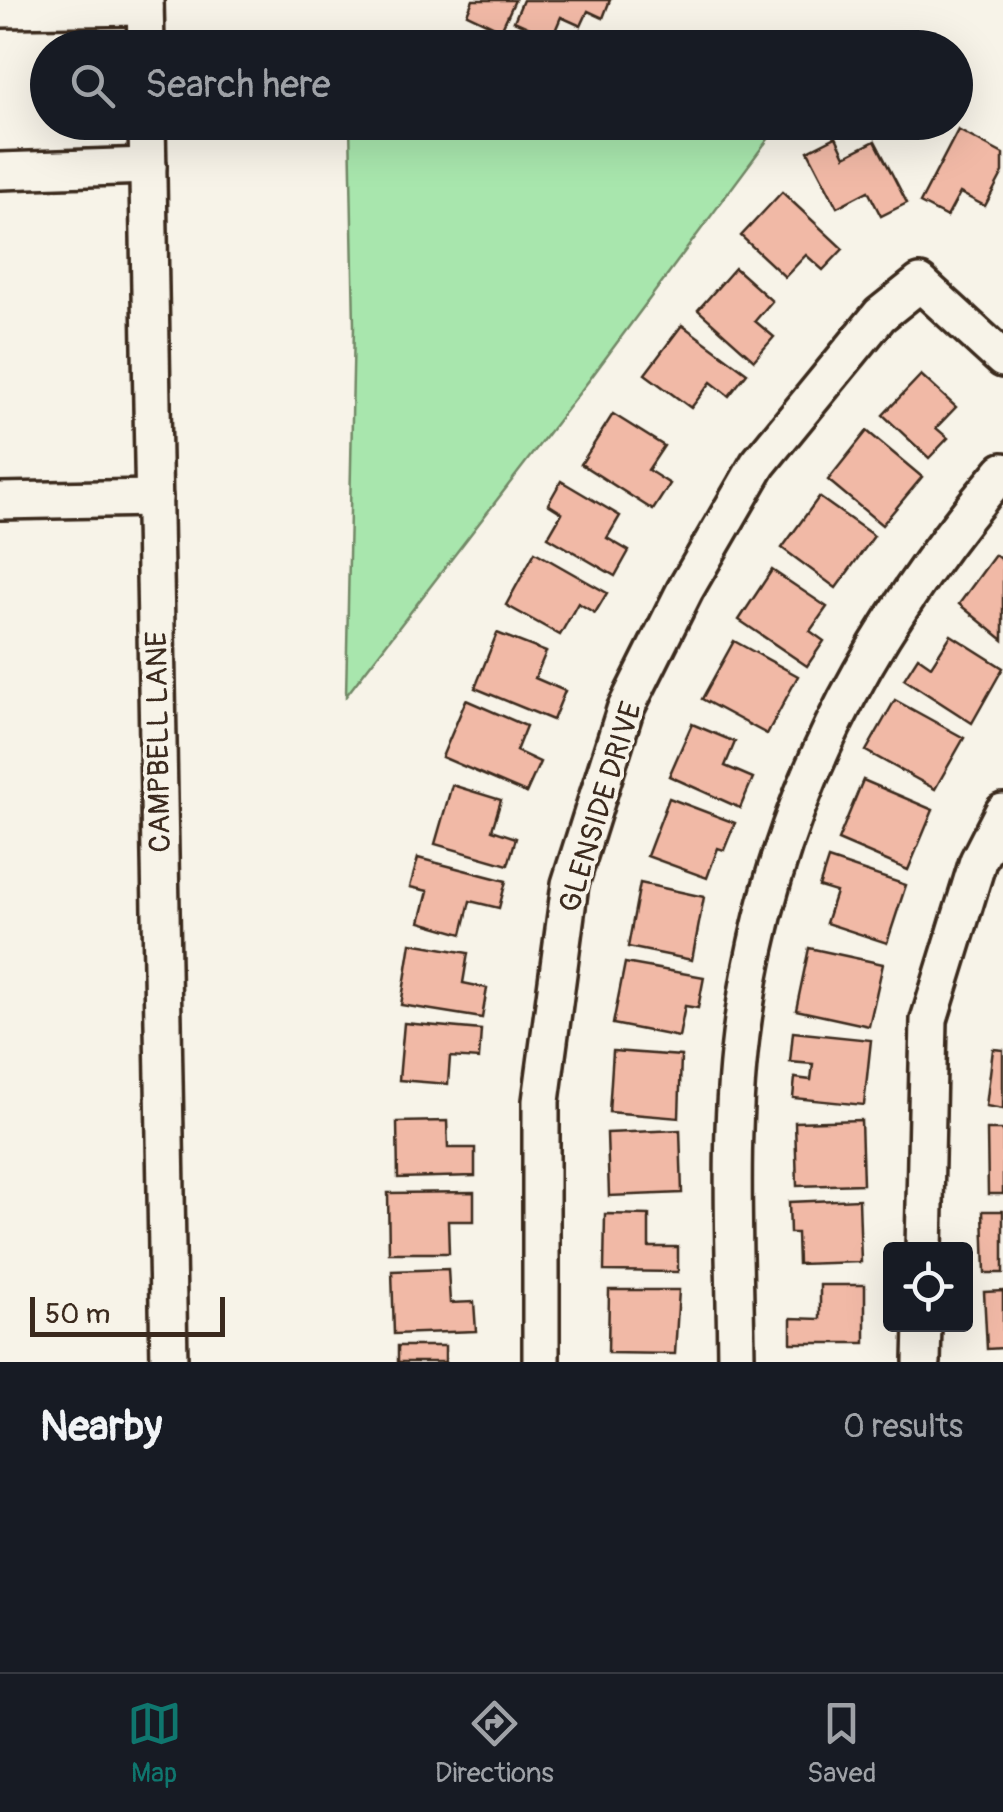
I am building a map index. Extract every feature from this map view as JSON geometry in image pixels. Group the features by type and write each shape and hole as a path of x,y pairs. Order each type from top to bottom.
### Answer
{"street":[{"path":"0,9 145,4 146,30"},
{"name":"CAMPBELL LANE","path":"147,140 169,1362"},
{"path":"0,171 148,166"},
{"name":"GLENSIDE DRIVE","path":"541,1362 540,1101 570,884 625,710 685,590 758,464 880,315 920,283 1003,359"},
{"path":"736,1362 733,1132 743,1019 766,910 794,819 843,699 891,616 944,540 1003,471"},
{"path":"0,501 154,498"},
{"path":"924,1242 929,1020 990,869 1003,812"},
{"path":"922,1362 923,1332"}],"green space":[{"path":"350,140 767,140 346,696 354,326"}],"building":[{"path":"473,0 515,0 501,30 467,14"},
{"path":"523,0 610,0 603,18 588,11 581,26 561,17 555,30 534,30 514,21"},
{"path":"973,138 1003,154 1003,172 985,206 960,193 947,217 920,203 953,140"},
{"path":"837,140 845,156 875,141 907,203 881,216 868,191 837,207 808,151"},
{"path":"782,192 843,249 823,270 806,255 785,277 741,236"},
{"path":"735,268 772,301 755,321 774,337 754,360 698,310"},
{"path":"682,325 747,373 729,396 711,382 691,408 645,374"},
{"path":"921,375 956,407 936,428 948,438 929,458 883,415"},
{"path":"613,414 664,446 648,470 670,484 653,510 581,464"},
{"path":"867,431 922,477 882,525 828,480"},
{"path":"561,481 620,516 607,538 629,551 615,576 548,537 562,513 548,504"},
{"path":"819,497 874,536 836,588 782,548"},
{"path":"535,552 607,593 595,613 578,603 560,635 506,605"},
{"path":"995,555 1003,561 1003,640 959,604"},
{"path":"772,570 827,607 810,631 824,641 807,666 739,620"},
{"path":"497,633 546,652 535,678 565,691 553,720 475,688"},
{"path":"951,635 1003,668 972,723 904,679 918,657 931,666"},
{"path":"734,641 798,676 767,734 702,699"},
{"path":"466,700 526,726 516,751 540,762 526,793 442,757"},
{"path":"895,700 964,738 935,789 866,751"},
{"path":"692,724 735,742 725,766 753,778 740,808 669,776"},
{"path":"863,780 933,810 908,870 838,840"},
{"path":"452,785 501,800 492,830 516,838 508,865 435,844"},
{"path":"669,798 735,823 724,850 718,848 707,878 647,856"},
{"path":"418,858 506,881 499,908 470,901 462,934 420,922 428,891 410,887"},
{"path":"828,859 906,885 887,943 826,923 836,892 819,887"},
{"path":"640,883 704,897 692,960 628,947"},
{"path":"411,943 468,953 463,983 487,988 482,1018 401,1005"},
{"path":"809,948 883,964 869,1026 796,1010"},
{"path":"625,963 704,977 698,1008 685,1006 679,1037 613,1024"},
{"path":"404,1023 481,1030 479,1059 450,1057 448,1084 399,1080"},
{"path":"793,1032 871,1040 864,1105 793,1098 795,1078 811,1080 813,1064 790,1062"},
{"path":"993,1049 1003,1050 1003,1109 986,1106"},
{"path":"613,1051 681,1056 679,1118 609,1112"},
{"path":"861,1120 863,1184 797,1186 795,1122"},
{"path":"447,1121 448,1148 475,1148 475,1176 398,1178 397,1122"},
{"path":"680,1130 682,1193 609,1196 607,1133"},
{"path":"987,1130 1003,1130 1003,1194 988,1194"},
{"path":"474,1192 474,1221 448,1221 449,1253 389,1253 388,1193"},
{"path":"859,1199 861,1262 798,1264 797,1233 790,1233 789,1202"},
{"path":"983,1211 1003,1211 1003,1273 985,1273"},
{"path":"605,1214 649,1215 649,1247 678,1247 678,1272 604,1271"},
{"path":"448,1269 450,1303 474,1302 476,1331 394,1334 392,1271"},
{"path":"820,1285 865,1285 865,1343 791,1343 791,1318 820,1319"},
{"path":"609,1290 679,1290 675,1354 608,1353"},
{"path":"1003,1291 1003,1348 987,1349 984,1292"},
{"path":"398,1346 445,1346 445,1362 398,1362"}]}
